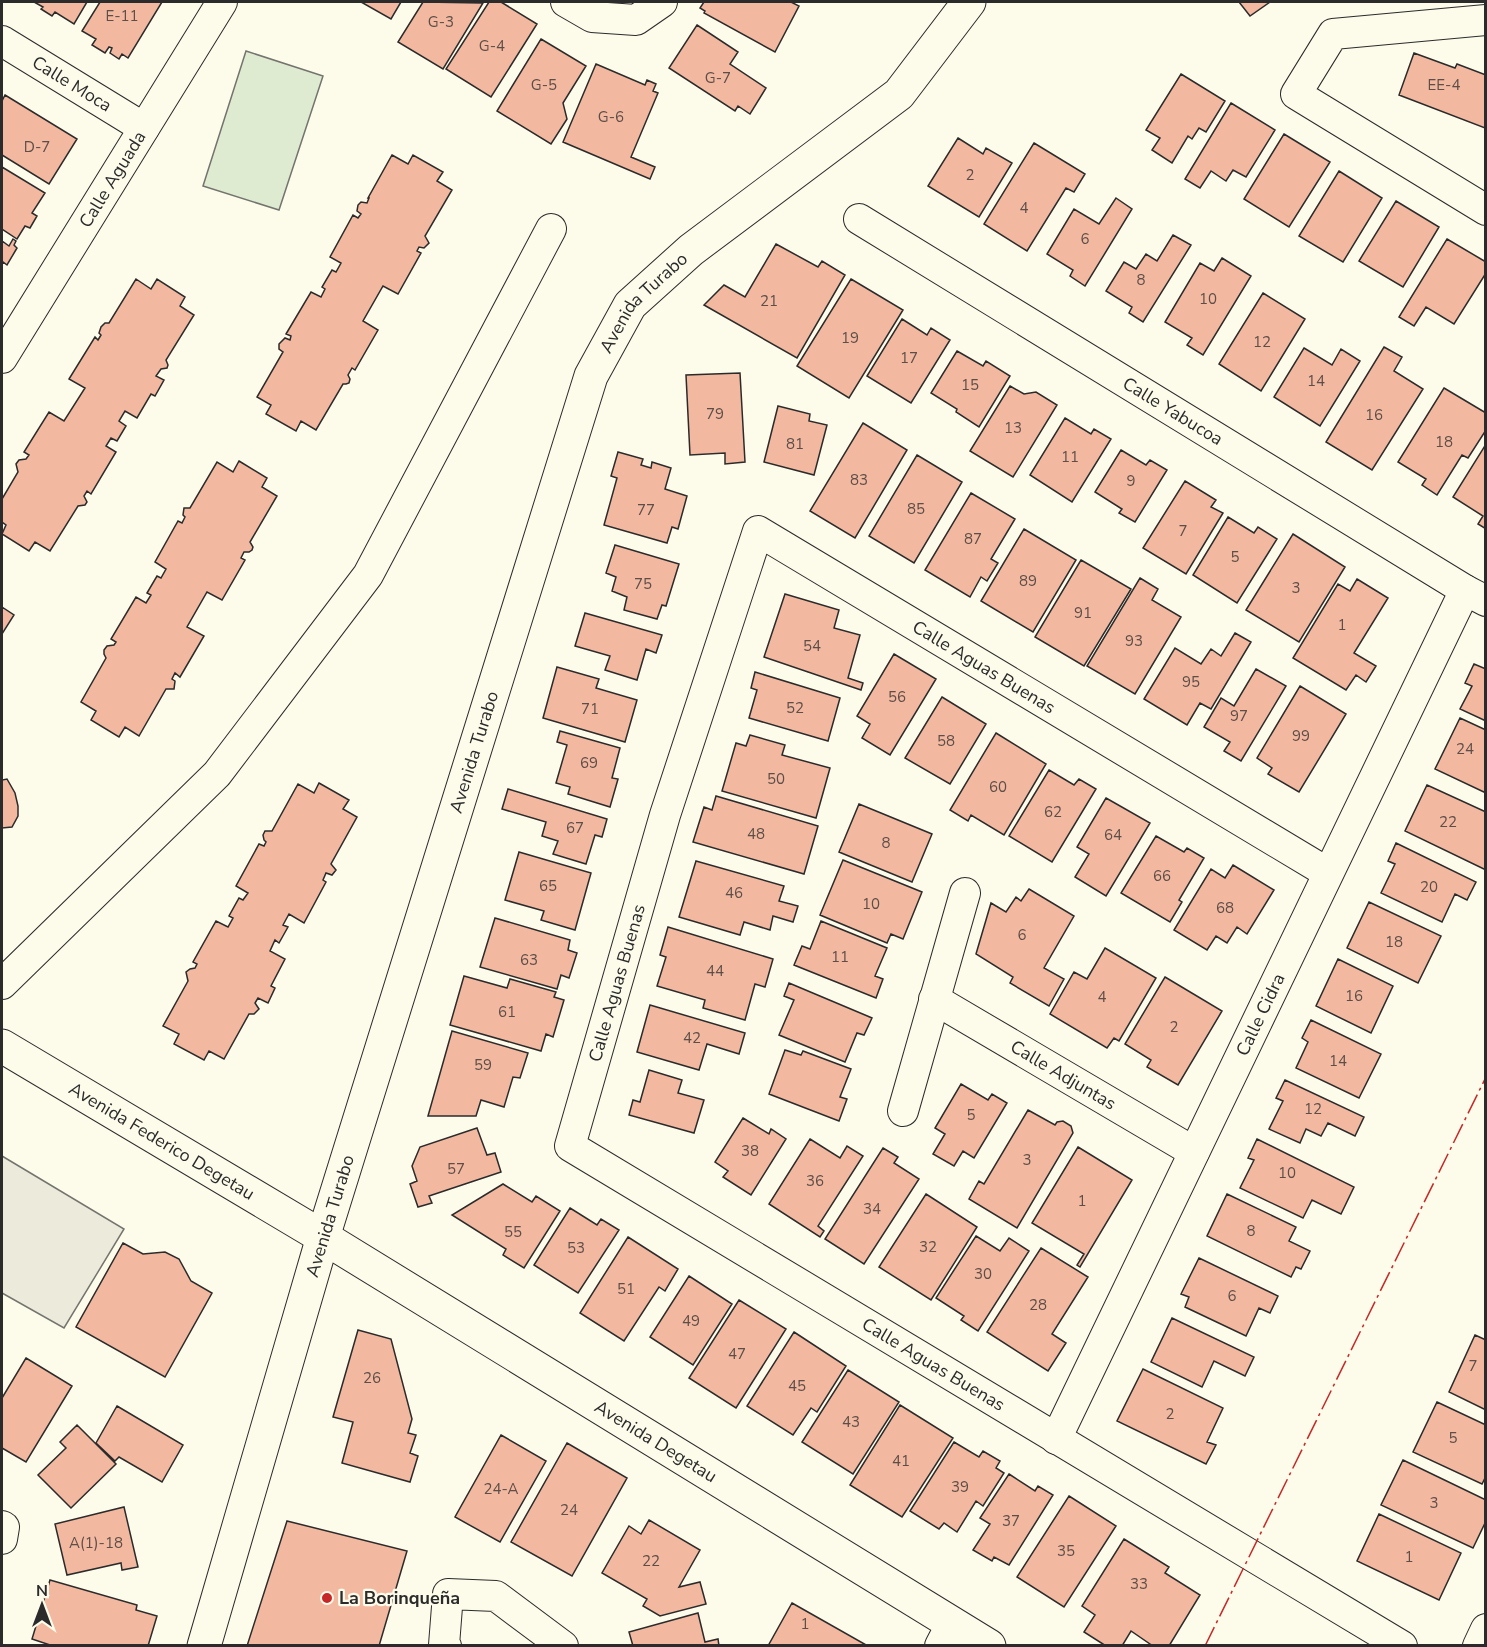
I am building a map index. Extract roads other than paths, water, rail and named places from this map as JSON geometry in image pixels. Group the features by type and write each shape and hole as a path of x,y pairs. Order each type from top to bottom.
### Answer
{"main road":[{"name":"Avenida Turabo","path":"204,1646 323,1237 591,376 630,305 691,250 899,94 969,2"},
{"name":"Avenida Federico Degetau","path":"2,1046 323,1237"},
{"name":"Avenida Degetau","path":"323,1237 946,1634 989,1646"}],"street":[{"name":"Calle Aguada","path":"2,358 222,2"},
{"path":"566,2 592,17 636,20 662,2"},
{"path":"1485,20 1333,34 1296,94 1485,210"},
{"name":"Calle Moca","path":"2,41 144,128"},
{"name":"Calle Yabucoa","path":"859,219 1475,595"},
{"path":"2,984 217,774 368,575 551,229"},
{"name":"Calle Aguas Buenas","path":"1328,873 758,531 665,815 570,1146 1402,1646"},
{"name":"Calle Cidra","path":"1056,1439 1328,873 1475,595"},
{"path":"903,1111 965,893"},
{"name":"Calle Adjuntas","path":"934,999 1194,1152"},
{"path":"2,1526 4,1527 2,1539"},
{"path":"446,1646 444,1645 447,1594 496,1596 563,1646"},
{"path":"1478,1646 1485,1629"}],"place":[{"name":"La Borinqueña","path":"327,1598"}]}
